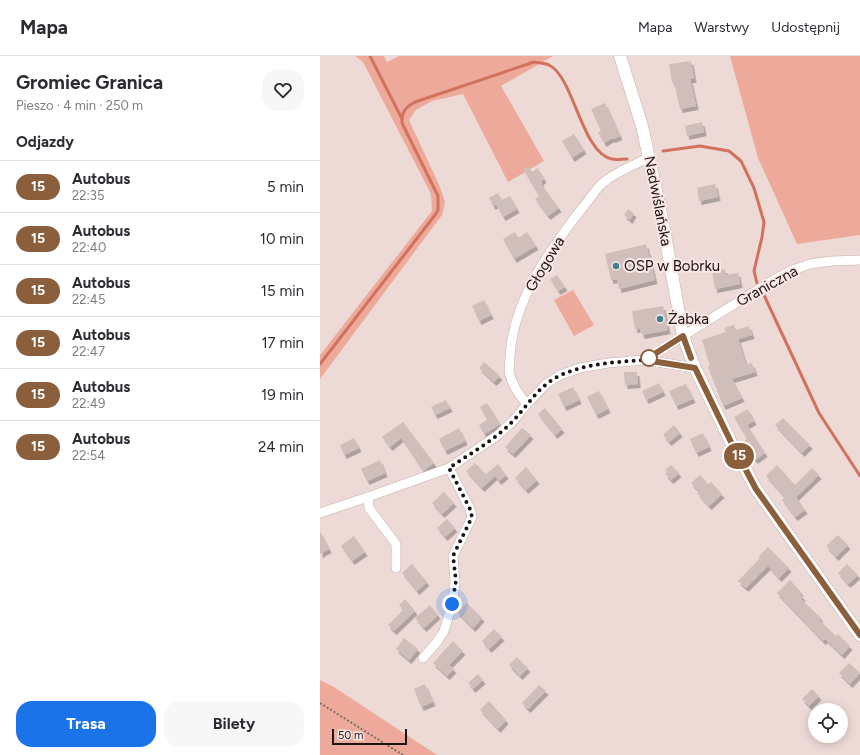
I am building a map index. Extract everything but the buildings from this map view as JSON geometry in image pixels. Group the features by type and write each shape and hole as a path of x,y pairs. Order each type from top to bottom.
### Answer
{"street":[{"name":"Nadwiślańska","path":"620,56 638,112 650,158 683,336 695,368 756,489 860,635"},
{"name":"Głogowa","path":"527,404 515,390 509,374 510,348 515,326 526,296 544,260 563,233 604,182 624,170 650,158"},
{"name":"Graniczna","path":"683,336 790,271 810,264 832,261 860,260"},
{"path":"320,512 368,497 449,468 498,435 514,420 546,384 560,375 580,368 608,363 645,360 695,368"},
{"path":"423,658 437,642 446,626 456,581 453,556 472,517 470,509 449,468"},
{"path":"368,497 369,508 396,544 396,568"}],"lane":[{"path":"645,360 683,336"}],"path":[{"path":"320,703 403,755"}],"shaded area":[{"path":"355,56 384,56 387,62 399,56 553,56 501,86 544,161 508,182 463,94 432,101 416,110 409,120 440,187 445,202 442,215 320,379 320,355 432,211 431,194 363,62"},
{"path":"730,56 860,56 860,235 797,244 758,158"},
{"path":"573,290 594,325 574,336 554,300"},
{"path":"320,680 334,687 437,755 320,755"}],"waterway":[{"path":"370,56 401,117"},
{"path":"320,364 438,210 438,196 402,123 403,113 412,104 534,62 549,65 558,72 565,84 585,130 593,144 602,154 612,159 627,159"},
{"path":"663,151 700,146 729,151 741,161 754,188 764,222 754,271 757,283"},
{"path":"763,293 819,413 860,476"}],"bus line":[{"name":"15","path":"691,358 683,336 645,360 695,368 756,489 860,635"}],"place":[{"name":"OSP w Bobrku","path":"616,266"},
{"name":"Żabka","path":"660,319"}],"route":[{"path":"452,604 456,581 453,556 472,517 470,509 449,468 498,435 514,420 546,384 560,375 580,368 608,363 645,360 649,358"}]}
